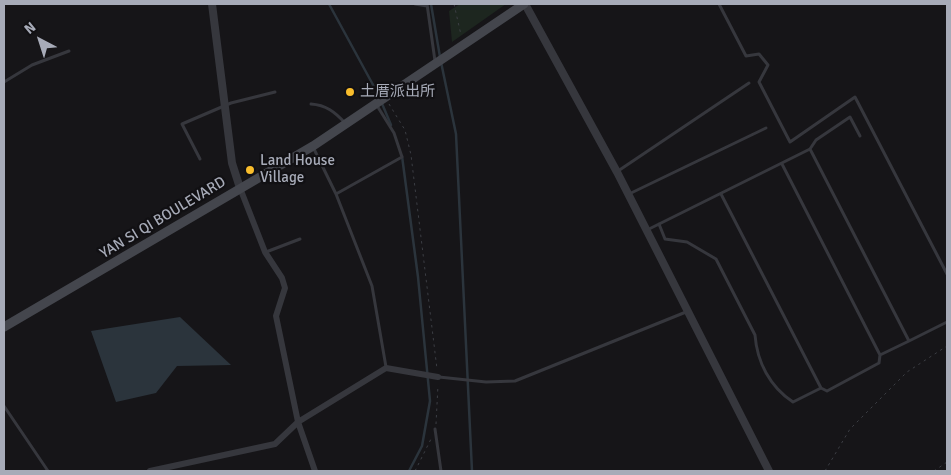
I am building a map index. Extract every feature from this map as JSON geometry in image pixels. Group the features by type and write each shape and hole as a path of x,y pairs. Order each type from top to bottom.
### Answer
{"main road":[{"path":"464,45 524,4"},
{"name":"YAN SI QI BOULEVARD","path":"4,328 313,146 464,45"}],"street":[{"path":"212,4 232,163 265,252 282,278 285,288 276,316 298,422 315,471"},
{"path":"524,4 617,172 769,471"},
{"path":"150,471 275,444 298,422 386,368 438,376"}],"lane":[{"path":"415,4 427,5 435,64"},
{"path":"719,4 746,56 759,54 768,65 759,82 790,142 855,97 947,274"},
{"path":"4,82 32,65 69,51"},
{"path":"617,172 749,83"},
{"path":"200,159 182,124 225,106 275,92"},
{"path":"311,104 322,105 337,114 347,125"},
{"path":"336,194 402,157 394,133 376,104"},
{"path":"647,230 810,149 816,140 850,117 860,136"},
{"path":"628,194 766,128"},
{"path":"313,146 336,194 372,286 386,368"},
{"path":"810,149 909,341"},
{"path":"722,194 821,388 826,391 880,363 880,355 782,164"},
{"path":"659,224 666,239 687,242 716,259 755,335 756,347 768,377 785,397 793,402 821,388"},
{"path":"265,252 300,239"},
{"path":"438,376 442,379 486,382 515,381 688,311"},
{"path":"880,355 947,322"},
{"path":"4,406 48,471"},
{"path":"435,429 441,471"}],"path":[{"path":"454,4 464,45"},
{"path":"385,97 405,130 411,155 438,376 435,429 415,471"},
{"path":"825,471 850,429 907,372 947,346"},
{"path":"934,471 947,462"}],"shaded area":[{"path":"460,4 506,4 452,42 449,11"},
{"path":"180,317 231,365 177,366 156,393 116,402 91,331"}],"waterway":[{"path":"329,4 378,94 391,125"},
{"path":"431,4 440,57"},
{"path":"441,62 456,134 472,471"},
{"path":"402,156 418,277 430,401 422,446 409,471"}],"place":[{"name":"土厝派出所","path":"350,92"},
{"name":"Land House Village","path":"250,170"}]}
